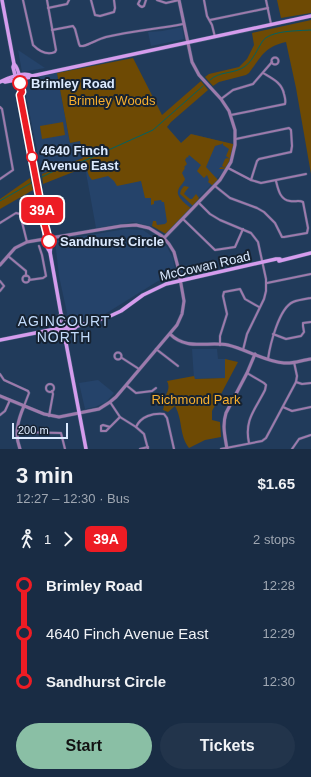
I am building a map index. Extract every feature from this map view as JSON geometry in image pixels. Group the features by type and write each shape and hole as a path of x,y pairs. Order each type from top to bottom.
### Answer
{"main road":[{"path":"2,0 14,64 17,66 18,78 22,92 20,95 44,222 43,228 47,238 47,249 50,252 61,314 63,316 64,341 66,343 86,449"},
{"path":"1,81 5,82 30,74 32,76 311,16"},
{"name":"McCowan Road","path":"0,340 48,331 51,332 108,317 156,288 181,280 311,253"}],"street":[{"path":"23,0 34,47 45,54 55,52 56,50 47,0"},
{"path":"48,8 67,4 69,0"},
{"path":"92,0 95,15 98,16 114,12 114,0"},
{"path":"140,0 138,4 142,7 144,6 146,0"},
{"path":"157,0 166,3 179,0 192,62 196,70 221,99 231,115 236,139 234,151 228,168 215,186 164,238"},
{"path":"204,0 207,16 210,20 215,37"},
{"path":"266,0 271,25"},
{"path":"210,20 268,8"},
{"path":"52,30 73,26 79,44 80,46 83,46 105,38 136,31 184,24"},
{"path":"221,99 233,90 253,84 272,62"},
{"path":"231,115 285,104 286,99 282,86 263,73"},
{"path":"0,108 2,109 13,170 0,179"},
{"path":"236,139 289,128 291,130 291,152 259,159 251,180"},
{"path":"228,168 251,180 261,183 306,174"},
{"path":"215,186 230,198 264,212 275,223 282,237 307,233 308,228 303,202 299,200 289,201 285,199 279,192 276,181"},
{"path":"198,202 210,214 220,220 251,232 256,238 260,247 267,283 265,295 248,330 243,350"},
{"path":"0,223 16,213 20,214 27,242"},
{"path":"183,219 216,250 235,247 243,229"},
{"path":"0,265 18,246 27,242 129,225 140,226 149,228 164,238 176,255 184,296 184,306 179,322 170,334 110,402 99,409 59,416 49,416 0,396"},
{"path":"26,276 22,278 23,282 27,283 29,280 43,278 46,276 39,246"},
{"path":"7,256 26,270 26,276 29,280"},
{"path":"267,283 311,274"},
{"path":"0,281 4,286 0,291"},
{"path":"220,344 227,314 223,296 224,292 240,289 245,299 260,307"},
{"path":"268,359 273,334 284,311 289,304 293,302 311,298"},
{"path":"273,334 286,339 301,336 304,332 302,326 303,324 311,322"},
{"path":"170,334 175,339 189,345 220,344 284,363 311,359"},
{"path":"156,349 178,366"},
{"path":"227,448 224,419 247,374 255,354"},
{"path":"122,358 139,370"},
{"path":"220,449 262,441 266,438 296,382 297,375 294,362"},
{"path":"0,374 4,380 28,391 29,393 18,420 17,432 20,449"},
{"path":"247,374 264,382 266,386 248,422 247,429 249,443"},
{"path":"296,382 302,384 311,383"},
{"path":"126,385 136,394 152,391 156,388"},
{"path":"49,416 52,391"},
{"path":"0,415 5,411 10,400"},
{"path":"110,402 120,417 136,426 144,434 148,448 140,449"},
{"path":"283,407 292,411 311,407"},
{"path":"136,426 145,417 164,414 167,418 174,449"},
{"path":"110,427 120,417"},
{"path":"17,432 61,433 65,449"},
{"path":"292,449 298,439 311,435"}],"shaded area":[{"path":"182,27 184,39 151,46 148,32"},
{"path":"18,50 45,68 22,72"},
{"path":"57,73 70,143 80,141 83,158 42,174 23,81"},
{"path":"167,127 181,143 191,134 232,144 230,158 224,171 165,234 155,227 133,222 96,228 85,167 154,136"},
{"path":"125,229 143,230 167,247 173,258 176,275 158,281 105,314 69,322 59,276 55,241"},
{"path":"192,349 217,349 218,359 225,359 225,378 194,379"},
{"path":"98,380 114,393 106,402 95,407 85,409 79,383"}],"green space":[{"path":"277,0 311,0 311,13 281,18"},
{"path":"311,20 311,174 296,88 286,42 273,47 264,53 246,75 219,82 213,86 205,77 209,74 239,67 247,59 254,45 252,33"},
{"name":"Brimley Woods","path":"133,58 162,115 201,81 208,90 167,127 181,143 191,134 233,144 234,142 232,155 226,169 219,169 221,167 226,168 222,166 225,159 230,159 226,156 229,149 223,145 223,143 215,146 206,167 218,180 213,186 208,182 209,180 207,175 204,178 197,171 201,165 189,155 189,158 187,157 185,160 187,164 182,173 185,179 178,193 183,201 191,208 166,234 152,226 153,221 156,221 157,225 165,224 167,222 164,202 161,200 154,201 154,204 151,205 151,198 145,198 141,181 117,186 108,176 92,180 86,167 43,184 42,174 83,158 80,141 70,143 57,73"},
{"path":"63,122 65,135 42,139 40,126"},
{"path":"30,178 33,190 0,209 0,199"},
{"path":"184,186 189,187 184,194 190,199 192,199 196,194 199,198 198,199 200,199 193,206 180,194"},
{"name":"Richmond Park","path":"225,359 238,362 212,411 212,420 220,422 221,437 205,440 189,448 182,433 175,406 168,412 163,410 164,400 168,389 167,381 194,376 195,379 225,378"}],"waterway":[{"path":"210,80 218,75 236,71 247,65 262,42 271,35 284,32 311,30"},
{"path":"42,177 86,160 153,130 203,86"},
{"path":"0,201 31,183"}],"bus line":[{"name":"39A","path":"20,83 22,92 20,95 44,222 49,241"}],"place":[{"name":"Brimley Road","path":"20,83"},
{"name":"4640 Finch Avenue East","path":"32,157"},
{"name":"Sandhurst Circle","path":"49,241"}],"district":[{"name":"AGINCOURT NORTH","path":"64,330"}]}
